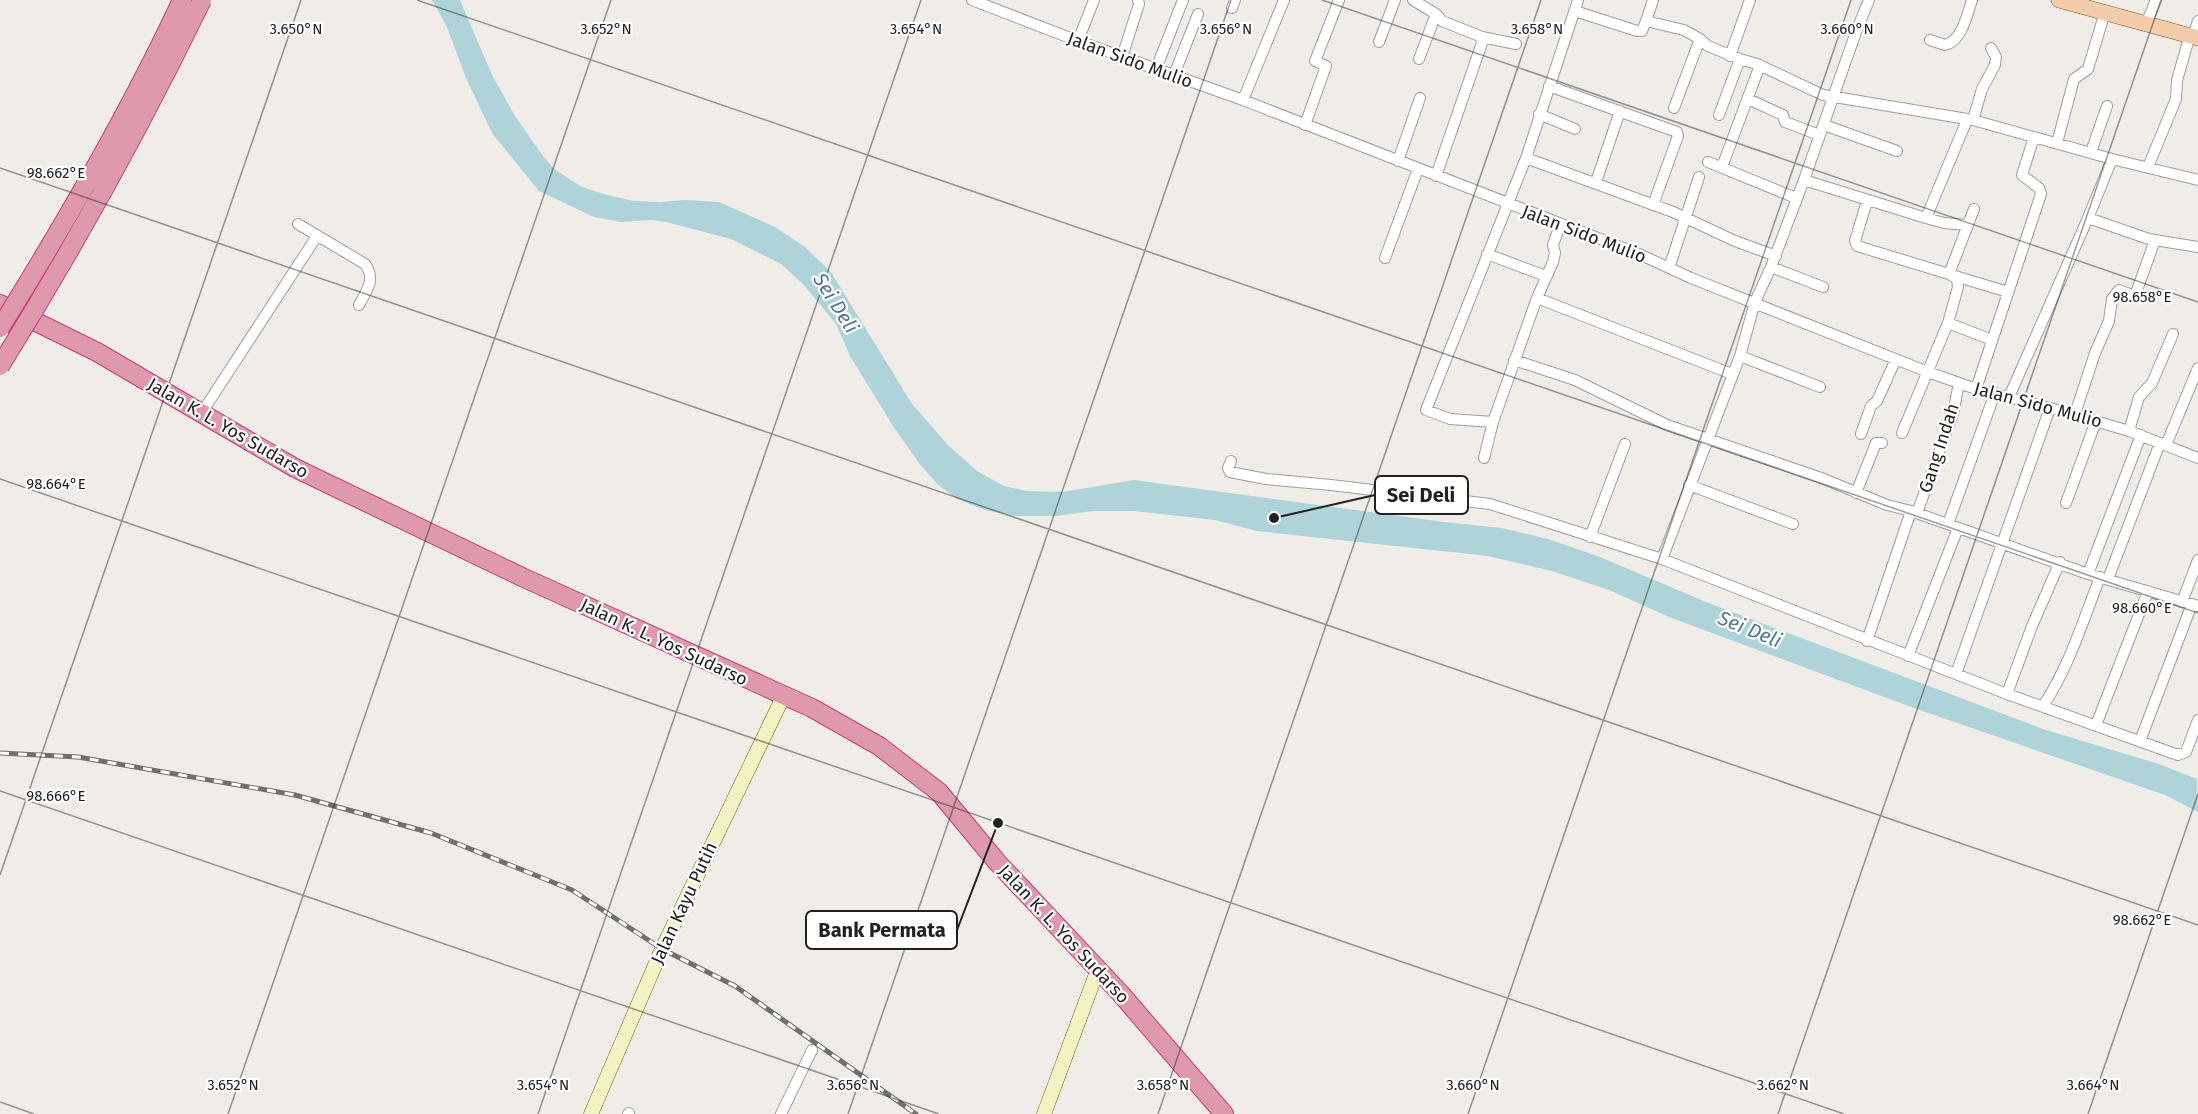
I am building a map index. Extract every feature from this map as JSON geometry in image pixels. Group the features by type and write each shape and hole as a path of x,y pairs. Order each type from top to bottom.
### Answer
{"highway":[{"path":"0,328 108,146 155,58 182,0"},
{"path":"0,366 96,204 170,66 202,0"},
{"name":"Jalan K. L. Yos Sudarso","path":"0,304 97,352 268,454 782,700 857,743 900,772 930,800 990,868 1097,974 1224,1114"},
{"name":"Jalan K. L. Yos Sudarso","path":"0,315 75,352 285,476 740,688 782,700"},
{"name":"Jalan K. L. Yos Sudarso","path":"1097,974 1214,1114"}],"main road":[{"path":"2059,0 2193,36"}],"street":[{"name":"Jalan Sido Mulio","path":"972,0 1243,100 1639,254 1928,372 1976,389 2075,414 2129,431 2198,458"},
{"path":"1078,41 1094,0"},
{"path":"1122,57 1139,4 1138,0"},
{"path":"1156,69 1183,0"},
{"path":"1243,100 1284,0"},
{"path":"1305,125 1326,66 1315,61 1339,0"},
{"path":"1379,42 1395,0"},
{"path":"1493,422 1450,419 1426,410 1526,158 1576,5 1637,31 1642,31 1653,0"},
{"path":"1719,115 1750,0"},
{"path":"1662,559 1740,356 1755,303 1776,255 1869,0"},
{"path":"1930,40 1945,45 1955,40 1961,31 1972,0"},
{"path":"2146,24 2156,0"},
{"path":"1417,1 1442,21 1482,37 1516,44"},
{"path":"2057,143 2074,79 2088,69 2105,12"},
{"path":"1174,75 1198,14"},
{"path":"1419,59 1436,14"},
{"path":"1646,21 1684,30 1708,46 1760,65 1823,94 1970,120 2198,180"},
{"path":"2148,167 2176,99 2177,80 2198,21"},
{"path":"1436,176 1483,43 1482,37"},
{"path":"1674,108 1700,39"},
{"path":"1926,218 1982,89 1995,65 1996,57 1990,48"},
{"path":"1722,167 1760,65"},
{"path":"1549,86 1677,132 1678,136 1653,205"},
{"path":"1398,161 1420,98"},
{"path":"1748,99 1783,115 1785,122 1897,151"},
{"path":"2091,152 2107,106"},
{"path":"1596,182 1620,111"},
{"path":"1539,114 1575,129"},
{"path":"1976,389 2041,194 2039,188 2022,176 2034,137"},
{"path":"1526,158 1596,182 1686,217 1735,241 1776,255"},
{"path":"2009,397 2112,159"},
{"path":"1708,162 1796,198"},
{"path":"1385,258 1418,169"},
{"path":"1669,268 1699,177"},
{"path":"1804,180 1944,223 1968,225"},
{"path":"1867,201 1855,241 1857,246 2008,292"},
{"path":"1952,275 1974,209"},
{"path":"2088,218 2155,240 2198,247"},
{"path":"298,224 365,264 369,269 372,275 369,287 359,305"},
{"path":"1484,458 1493,422 1514,360 1554,257 1553,245 1560,225"},
{"path":"201,414 317,236"},
{"path":"2075,414 2095,353 2109,321 2108,314 2115,292 2119,291 2132,296 2136,293 2155,240"},
{"path":"1487,254 1546,276"},
{"path":"1771,267 1823,287"},
{"path":"1902,433 1947,323 1958,287 1957,279 1952,275"},
{"path":"1537,298 1732,374"},
{"path":"1947,323 1992,340"},
{"path":"2129,431 2139,397 2152,383 2173,334"},
{"path":"1740,356 1820,387"},
{"path":"1861,434 1870,406 1876,401 1896,359"},
{"path":"1514,360 1575,380 1667,425 1887,505 1914,512 2088,573 2191,604"},
{"path":"2043,706 2054,689 2072,650 2198,369"},
{"name":"Gang Indah","path":"1867,640 1953,414 1959,382"},
{"path":"1908,656 1953,526 1995,393"},
{"path":"1956,674 2050,408"},
{"path":"2066,503 2096,421"},
{"path":"2088,573 2141,435"},
{"path":"1856,492 1876,443 1882,443"},
{"path":"1590,537 1625,444"},
{"path":"1231,461 1228,470 1236,474 1266,479 1331,484 1490,504 1662,559 2007,694 2180,755 2193,750 2198,720"},
{"path":"1689,485 1793,524"},
{"path":"2140,741 2191,604 2198,560"},
{"path":"2007,694 2028,635 2060,562"},
{"path":"2096,725 2148,591"},
{"name":"Jalan Kayu Putih","path":"591,1114 662,949 782,700"},
{"path":"1044,1114 1097,974"},
{"path":"781,1114 812,1050"}],"water":[{"path":"432,0 460,0 492,75 515,116 554,169 582,187 634,201 719,202 775,227 805,247 831,272 912,404 948,445 977,471 1004,486 1027,491 1062,492 1134,480 1502,528 1548,539 1600,557 1706,602 2043,729 2159,764 2197,779 2198,812 2165,795 1911,707 1669,617 1609,590 1552,571 1488,556 1257,531 1215,520 1134,511 1015,516 985,510 957,499 937,484 919,463 850,356 836,324 803,284 781,264 731,239 666,222 651,220 621,222 594,217 539,191 492,133 466,78 447,27"}],"railway":[{"path":"0,753 78,757 295,795 431,833 572,890 662,949 735,986 916,1114"}],"place":[{"name":"Sei Deli","path":"1274,518"},
{"name":"Bank Permata","path":"998,823"}]}
